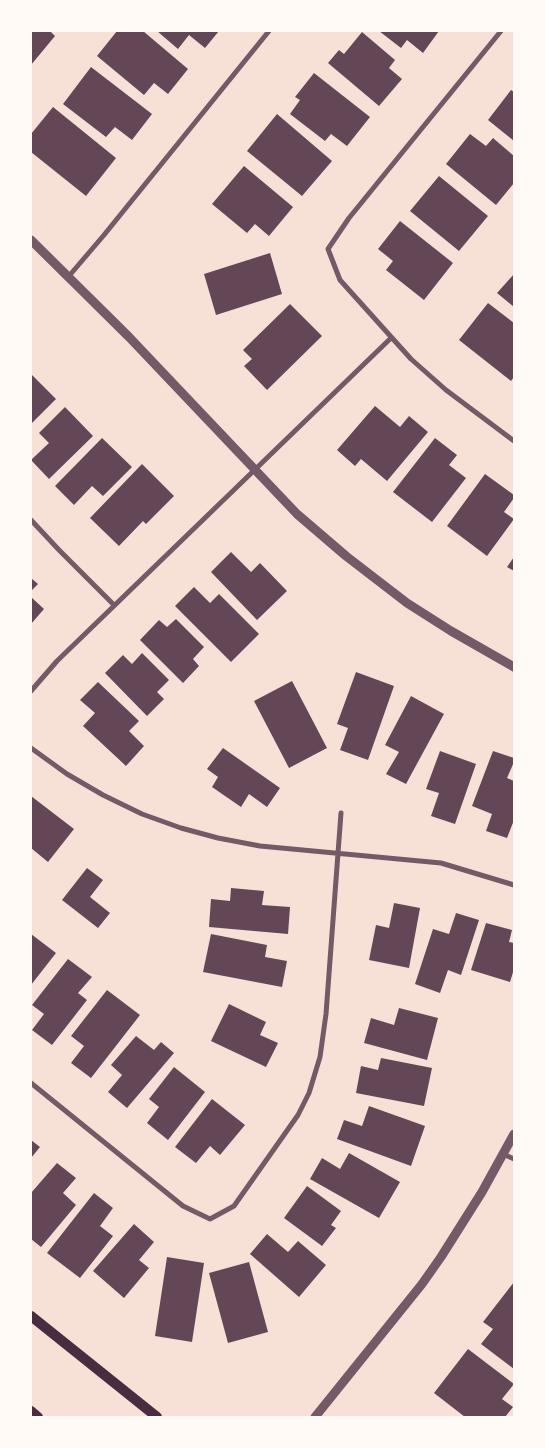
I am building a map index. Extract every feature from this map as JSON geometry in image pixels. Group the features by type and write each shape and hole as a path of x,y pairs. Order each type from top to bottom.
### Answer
{"main road":[{"path":"31,1316 157,1417"},
{"path":"31,1411 38,1417"}],"street":[{"path":"69,276 269,31"},
{"path":"501,31 349,218 328,249 340,280 411,359 446,390 514,441"},
{"path":"31,240 129,337 297,514 346,556 407,603 514,667"},
{"path":"31,691 57,661 114,604 391,338"},
{"path":"31,520 114,604"},
{"path":"31,748 68,774 103,795 142,814 181,828 218,838 260,846 440,863 514,885"},
{"path":"31,1083 183,1206 210,1219 234,1206 298,1115 309,1093 320,1057 326,1014 341,813"},
{"path":"315,1417 441,1258 482,1192 514,1134"},
{"path":"503,1154 514,1160"}],"building":[{"path":"31,31 50,31 55,36 31,65"},
{"path":"117,31 143,31 188,69 168,94 154,83 144,95 97,56"},
{"path":"157,31 219,31 205,48 189,35 178,49"},
{"path":"379,31 439,31 423,53 407,40 401,48"},
{"path":"362,32 395,60 389,68 402,79 379,106 328,63 339,50 344,54"},
{"path":"91,67 152,114 132,140 115,127 106,137 63,104"},
{"path":"314,73 370,117 347,146 331,134 325,141 290,114 300,100 295,97"},
{"path":"511,90 514,92 514,141 488,120"},
{"path":"53,107 116,158 86,196 31,152 31,134"},
{"path":"277,114 332,161 302,196 247,151"},
{"path":"470,134 486,146 493,138 514,156 514,183 496,205 446,164"},
{"path":"244,166 293,207 269,236 255,224 247,233 212,204"},
{"path":"439,176 488,216 459,251 410,211"},
{"path":"400,221 453,263 424,300 386,270 393,261 378,249"},
{"path":"270,253 282,294 216,315 204,274"},
{"path":"514,274 514,307 497,293"},
{"path":"488,303 514,323 514,377 511,381 459,340"},
{"path":"290,304 322,336 267,390 244,366 252,359 243,350"},
{"path":"31,374 56,399 31,424"},
{"path":"375,406 400,427 409,416 428,432 387,481 361,459 355,466 337,450"},
{"path":"65,407 93,436 49,479 31,460 49,443 39,433"},
{"path":"102,438 132,467 103,496 92,486 74,505 55,486"},
{"path":"435,438 457,455 449,465 466,478 432,522 393,492"},
{"path":"142,464 174,496 146,524 143,521 119,546 90,518"},
{"path":"485,474 514,495 514,498 504,512 514,519 487,556 447,526"},
{"path":"231,552 251,572 260,563 287,591 257,620 211,572"},
{"path":"514,557 514,571 507,567"},
{"path":"31,578 38,584 31,591"},
{"path":"194,587 210,603 219,594 259,634 231,662 175,606"},
{"path":"31,597 44,609 31,624"},
{"path":"176,619 204,647 193,659 199,666 183,683 140,640 159,620 167,627"},
{"path":"142,653 169,680 157,692 164,699 147,716 105,673 123,655 132,664"},
{"path":"356,672 394,686 368,760 340,750 348,728 337,724"},
{"path":"292,681 327,748 289,768 254,701"},
{"path":"98,682 139,721 129,731 144,746 126,766 83,726 95,713 80,700"},
{"path":"411,696 444,714 406,784 386,774 399,752 385,745"},
{"path":"223,748 280,788 267,807 249,794 241,807 212,787 218,777 207,769"},
{"path":"440,751 476,764 455,824 431,816 439,793 426,789"},
{"path":"493,751 514,758 507,778 514,781 514,820 507,838 486,831 492,814 472,806"},
{"path":"31,796 74,829 48,862 31,848"},
{"path":"87,868 103,880 90,897 110,913 98,928 62,900"},
{"path":"231,888 264,891 262,905 290,907 288,934 209,927 211,899 230,901"},
{"path":"394,903 420,908 409,968 369,960 376,925 389,928"},
{"path":"456,913 479,920 461,975 448,970 440,993 415,984 433,929 449,934"},
{"path":"486,923 512,930 509,942 514,943 514,969 510,982 471,970"},
{"path":"31,934 56,953 31,985"},
{"path":"211,934 267,945 265,957 287,961 282,987 203,972"},
{"path":"68,959 92,977 78,993 87,1000 52,1045 32,1030 44,1014 32,1005"},
{"path":"107,990 140,1015 91,1078 71,1063 84,1046 71,1036"},
{"path":"229,1004 266,1022 260,1035 278,1043 266,1067 211,1041"},
{"path":"399,1008 438,1018 427,1060 364,1043 371,1018 394,1025"},
{"path":"136,1036 154,1050 161,1042 174,1053 127,1108 108,1092 122,1075 111,1065"},
{"path":"381,1058 432,1068 424,1106 356,1093 361,1066 378,1070"},
{"path":"174,1067 205,1092 168,1140 147,1123 159,1107 149,1099"},
{"path":"212,1099 245,1125 220,1155 210,1146 196,1163 175,1147"},
{"path":"369,1106 425,1126 411,1166 337,1139 344,1120 362,1126"},
{"path":"31,1140 40,1147 31,1158"},
{"path":"349,1153 400,1182 379,1218 310,1179 322,1158 340,1169"},
{"path":"57,1163 76,1178 63,1193 76,1205 41,1247 31,1239 31,1193"},
{"path":"307,1186 341,1211 331,1225 336,1228 322,1246 284,1218"},
{"path":"94,1193 113,1208 100,1226 113,1236 80,1278 47,1253"},
{"path":"134,1224 154,1242 139,1260 149,1268 124,1298 93,1271"},
{"path":"267,1234 288,1252 298,1241 326,1265 299,1297 250,1254"},
{"path":"167,1257 204,1263 192,1342 155,1336"},
{"path":"249,1262 268,1332 228,1343 209,1273"},
{"path":"514,1282 514,1369 481,1344 493,1329 483,1322"},
{"path":"468,1349 514,1384 502,1399 513,1407 505,1417 465,1417 434,1393"}]}
